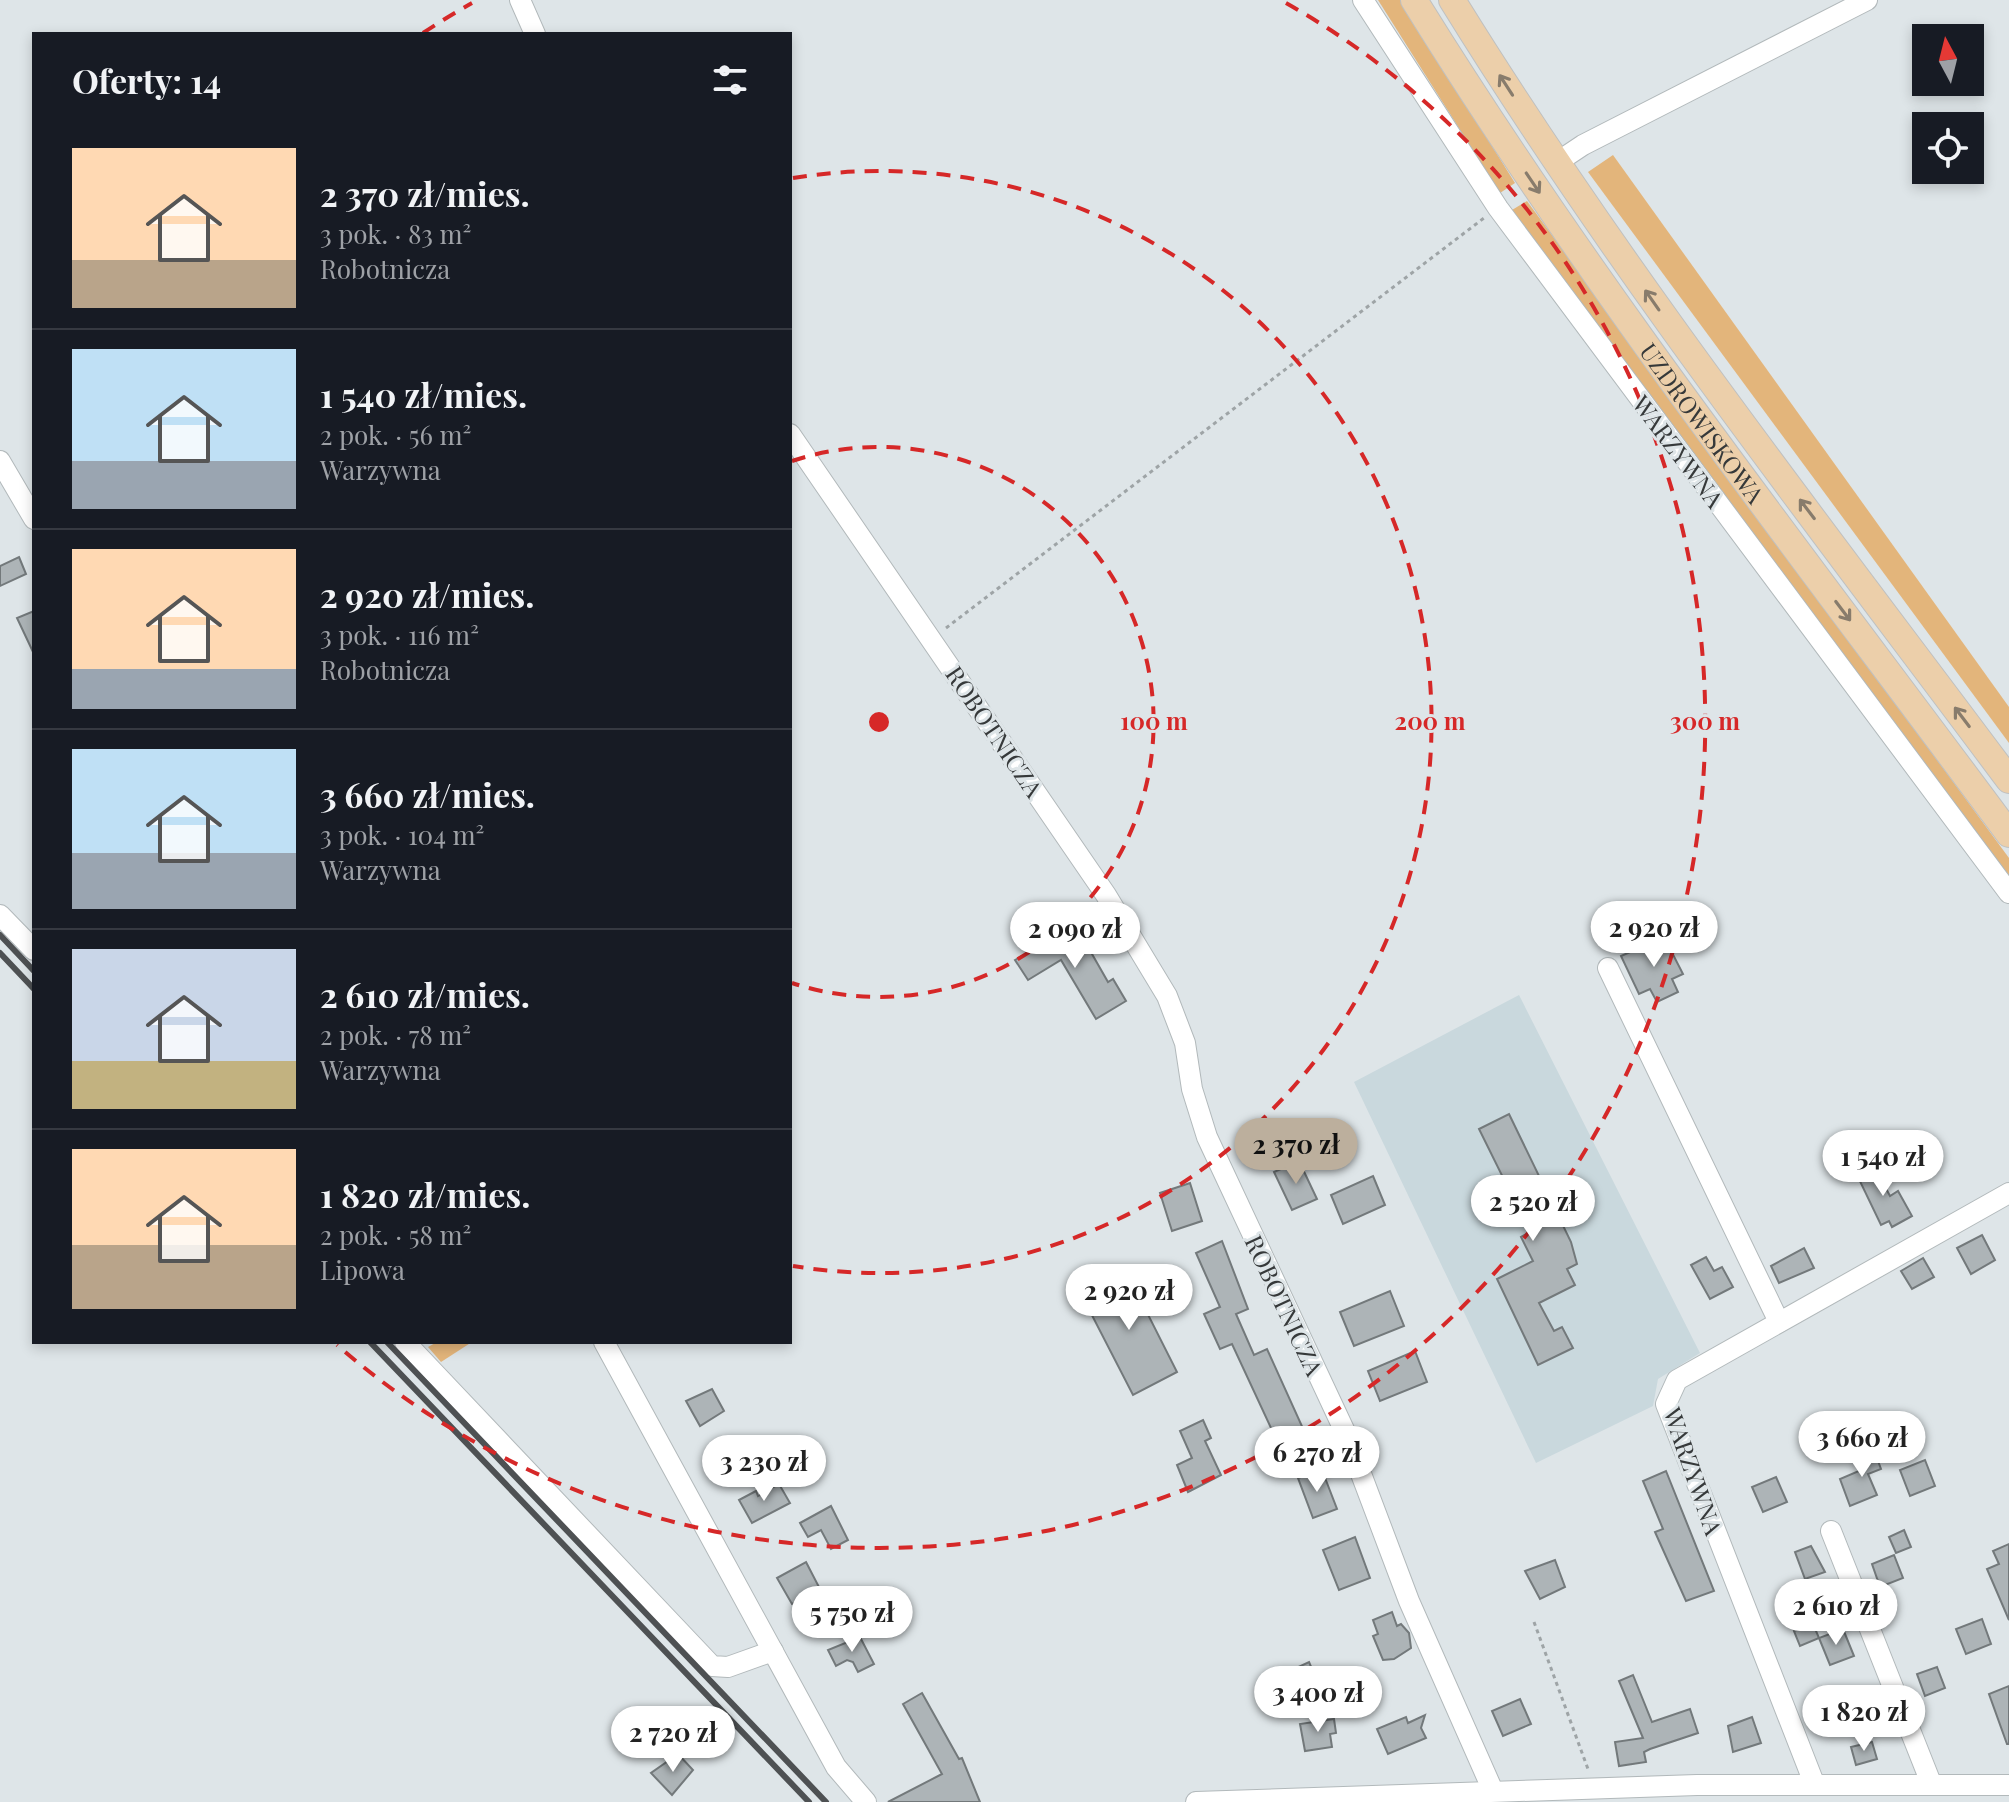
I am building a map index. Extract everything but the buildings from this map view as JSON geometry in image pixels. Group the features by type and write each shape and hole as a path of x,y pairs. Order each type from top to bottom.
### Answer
{"main road":[{"name":"UZDROWISKOWA","path":"1414,0 1531,182 1646,346 2009,834"},
{"name":"UZDROWISKOWA","path":"1452,0 1556,163 1670,325 2009,780"}],"street":[{"path":"520,0 534,32"},
{"name":"WARZYWNA","path":"1363,0 1498,208 2009,893"},
{"path":"1556,163 1788,38 1867,0"},
{"name":"ROBOTNICZA","path":"792,437 1106,895 1167,996 1185,1043 1192,1089 1207,1137 1346,1434 1409,1601 1493,1791"},
{"path":"0,461 32,516"},
{"path":"0,915 32,948"},
{"path":"1608,968 1779,1322"},
{"name":"WARZYWNA","path":"1814,1783 1666,1404 1677,1380 2009,1193"},
{"path":"407,1344 712,1666 728,1667 773,1651"},
{"path":"605,1344 836,1767 866,1802"},
{"path":"1831,1531 1931,1783"},
{"path":"1196,1802 1814,1783 2009,1785"}],"path":[{"path":"932,638 1498,208"},
{"path":"1534,1622 1595,1788"}],"shaded area":[{"path":"1378,0 1401,0 1515,183 1500,193"},
{"path":"1613,155 2009,707 2009,743 1588,172"},
{"path":"1527,201 2009,858 2009,884 1512,210"},
{"path":"1519,995 1700,1353 1658,1379 1653,1406 1536,1463 1354,1082"},
{"path":"433,1344 469,1344 441,1362 428,1347"}],"railway":[{"path":"0,935 32,969"},
{"path":"0,953 32,987"},
{"path":"372,1344 809,1802"},
{"path":"389,1344 826,1802"}]}
